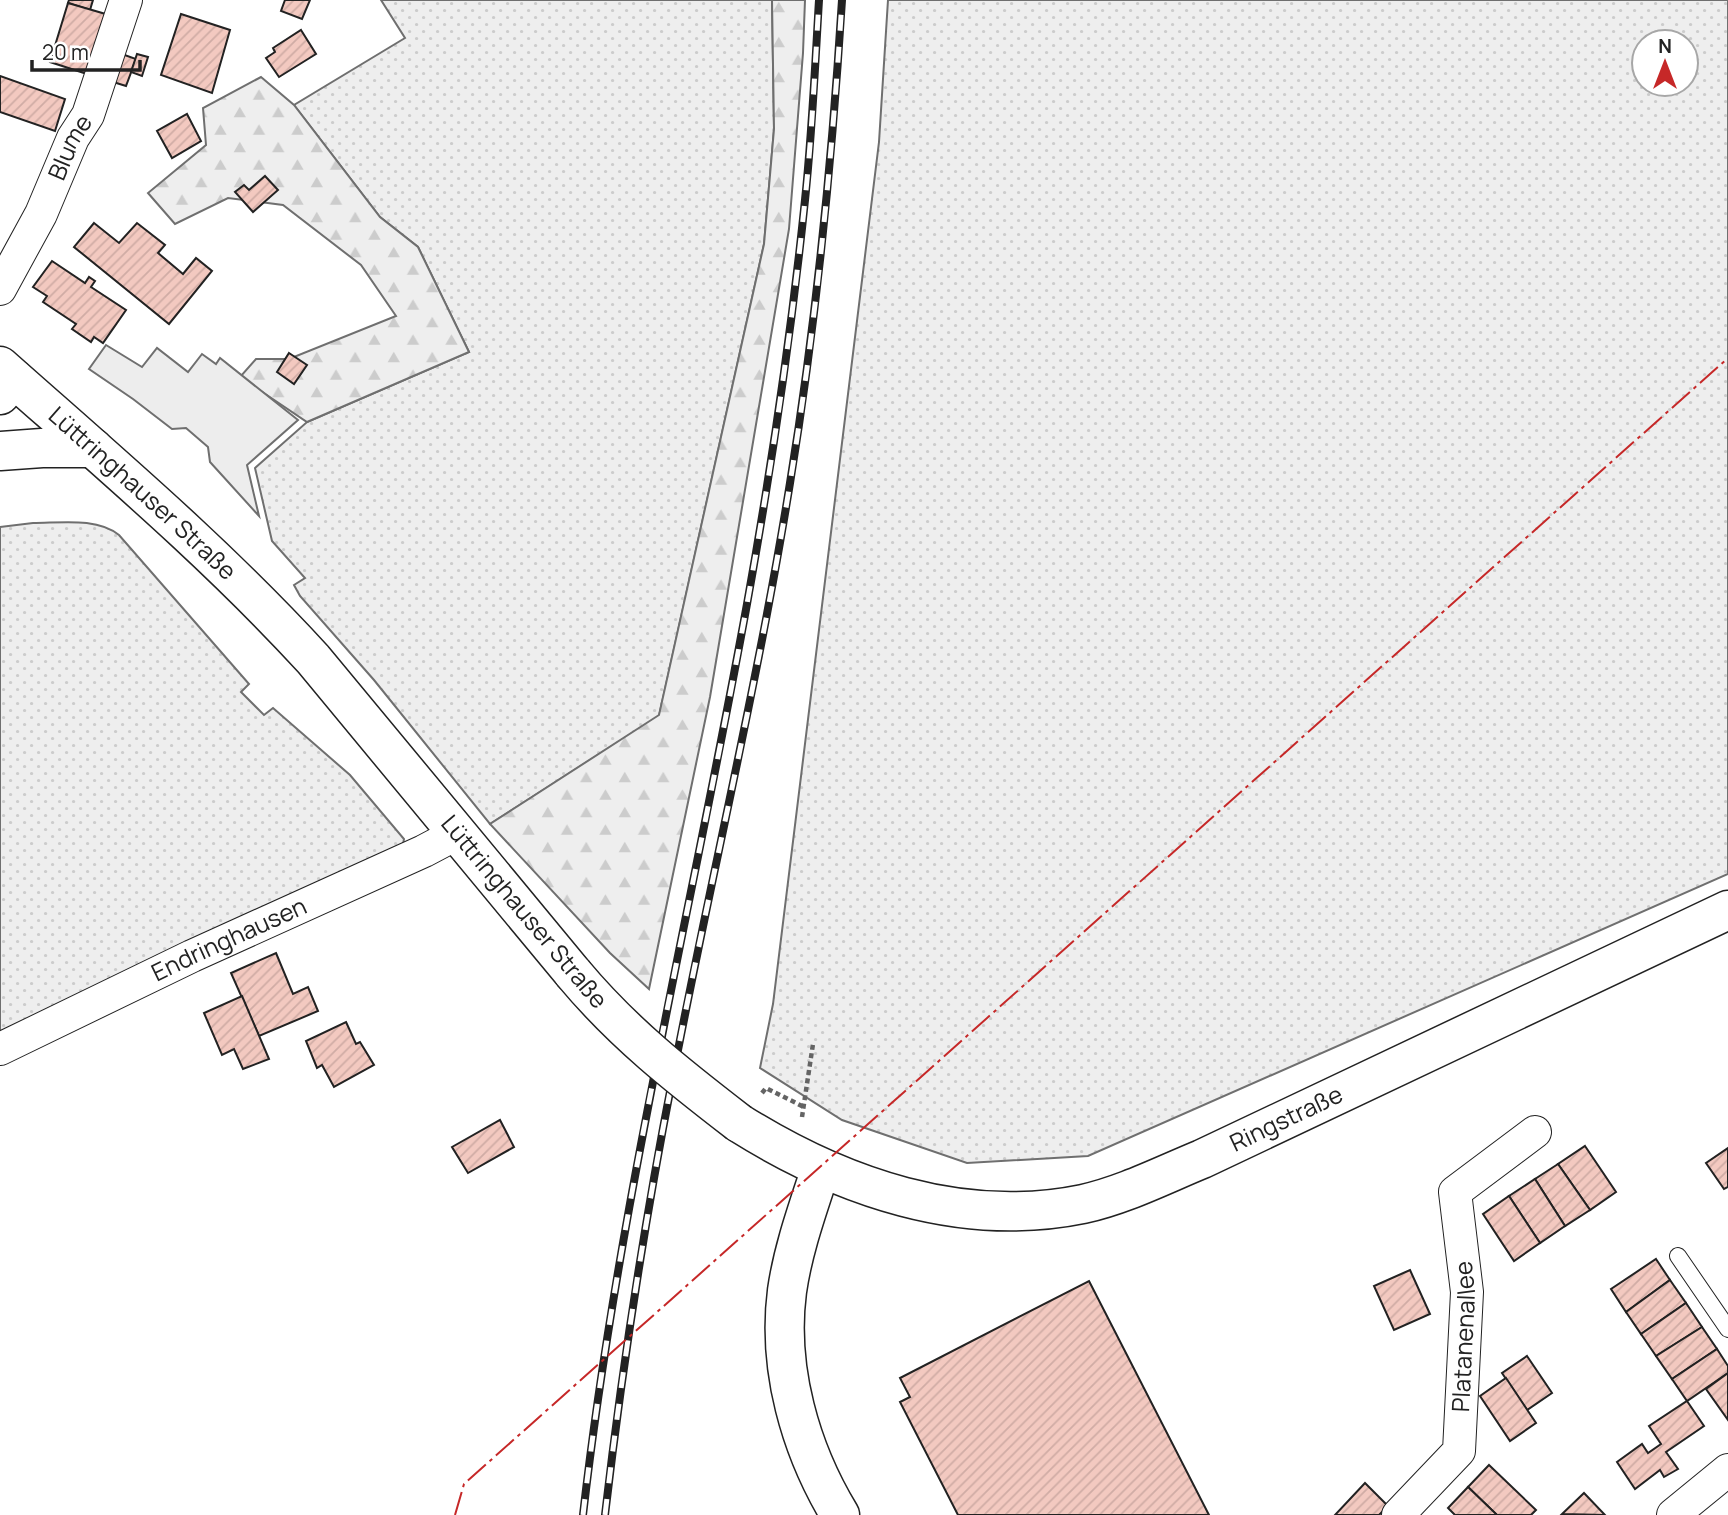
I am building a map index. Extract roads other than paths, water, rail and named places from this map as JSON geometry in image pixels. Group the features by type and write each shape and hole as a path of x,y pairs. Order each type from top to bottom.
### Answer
{"main road":[{"name":"Lüttringhauser Straße","path":"5,380 93,448 202,546 272,615 313,659 597,1002 633,1038 668,1069 739,1123 782,1150 821,1168"},
{"path":"0,451 93,448"},
{"name":"Ringstraße","path":"821,1168 898,1196 971,1210 1053,1208 1083,1204 1116,1195 1202,1159 1728,910"},
{"path":"821,1168 798,1239 788,1290 785,1313 787,1357 800,1428 813,1463 840,1515"}],"street":[{"name":"Blume","path":"0,289 41,214 73,138 88,115 126,0"},
{"name":"Endringhausen","path":"0,1049 192,956 424,852 458,833"},
{"name":"Platanenallee","path":"1398,1515 1459,1451 1467,1292 1455,1192 1535,1132"},
{"path":"1673,1515 1728,1471"}],"lane":[{"path":"1678,1256 1728,1329"}],"railway":[{"path":"583,1515 598,1400 636,1172 726,718 772,453 805,200 819,0"},
{"path":"605,1515 634,1297 652,1189 749,707 790,483 822,242 842,0"}]}
